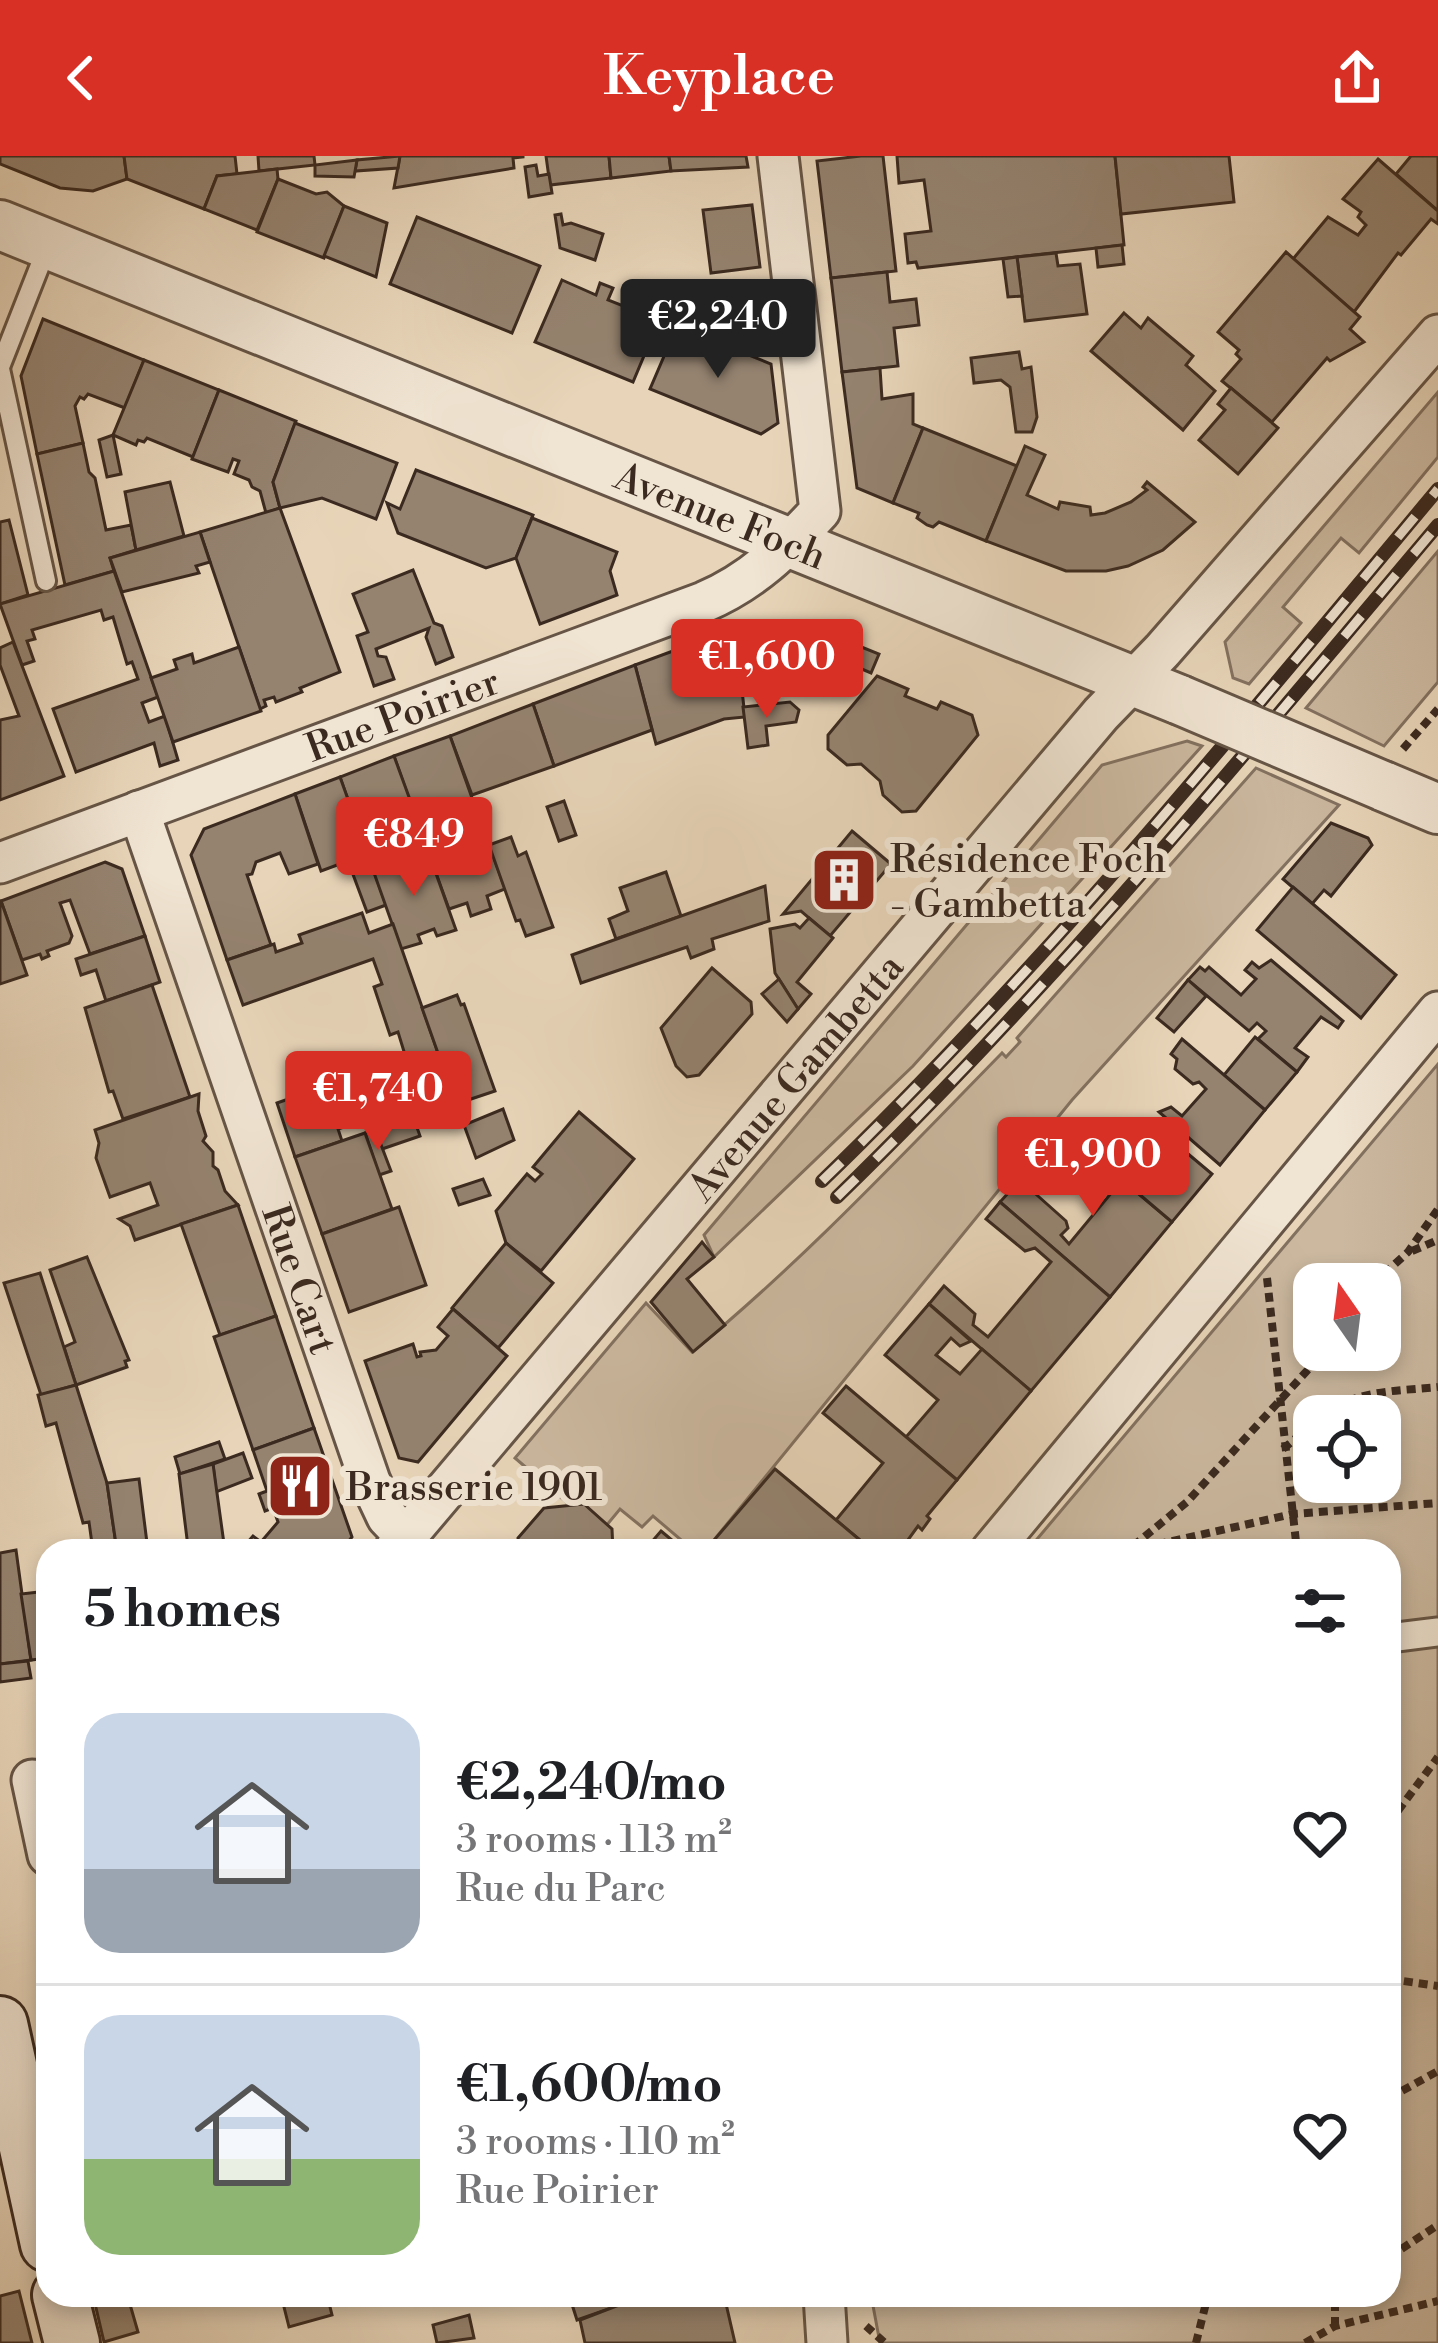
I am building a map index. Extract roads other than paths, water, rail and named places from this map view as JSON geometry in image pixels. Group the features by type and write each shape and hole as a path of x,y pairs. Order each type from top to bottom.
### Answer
{"main road":[{"path":"0,2024 36,2189"},
{"path":"63,2307 72,2343"}],"street":[{"name":"Rue Poirier","path":"0,863 704,602 742,584 790,544 820,512 778,156"},
{"name":"Avenue Foch","path":"0,225 1180,700 1391,770 1438,809"},
{"name":"Avenue Gambetta","path":"404,1539 1101,714 1438,335"},
{"name":"Rue Cart","path":"139,811 370,1481 398,1539"},
{"path":"1001,1539 1438,1012"},
{"path":"1401,1637 1438,1632"},
{"path":"27,1781 36,1813"},
{"path":"825,2307 827,2343"}],"lane":[{"path":"46,581 0,368 48,244"}],"railway":[{"path":"822,1181 1063,930 1438,489"},
{"path":"837,1197 1071,953 1438,525"}],"place":[{"name":"Résidence Foch - Gambetta","path":"844,880"},
{"name":"Brasserie 1901","path":"300,1486"}]}
